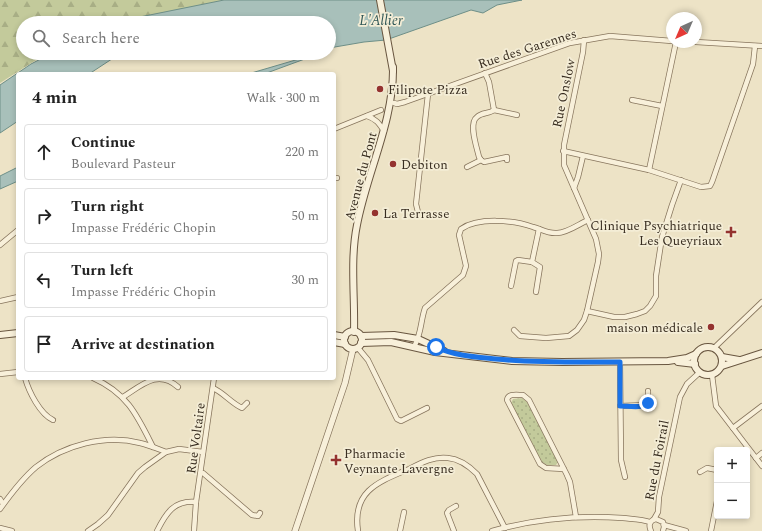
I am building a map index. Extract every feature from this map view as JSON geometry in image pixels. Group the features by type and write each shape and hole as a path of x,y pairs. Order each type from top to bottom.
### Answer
{"main road":[{"path":"380,0 393,67"},
{"name":"Avenue du Pont","path":"386,122 394,103 395,95 393,67"},
{"name":"Avenue du Pont","path":"354,332 354,260 357,226 384,131 393,82 393,67"},
{"path":"449,353 418,339 394,335 361,336 354,332 348,333 345,340 348,348 390,342 434,352 512,361 668,361 695,364"},
{"path":"0,335 16,333"},
{"path":"336,336 345,340"},
{"path":"357,347 361,336"},
{"path":"336,342 345,340"},
{"path":"668,361 687,358 706,347 718,350 722,357 722,366"},
{"path":"696,354 695,364 700,372 712,375 722,366 762,353"},
{"path":"722,357 742,360"}],"street":[{"name":"Rue des Garennes","path":"394,103 405,102 561,45 610,36 666,40"},
{"name":"Rue Onslow","path":"514,330 520,336 546,338 569,336 577,330 584,320 587,311 599,254 596,239 564,165 563,151 577,74 583,52 584,40"},
{"path":"702,42 762,46"},
{"path":"563,151 650,170 702,187 710,186 753,64 755,46"},
{"path":"650,170 675,48"},
{"path":"486,73 494,110"},
{"path":"418,212 416,204 428,94"},
{"path":"632,100 662,106"},
{"path":"336,128 381,110"},
{"path":"480,160 473,123 476,117 493,112 494,110 517,115"},
{"path":"367,116 375,119 384,131"},
{"path":"574,188 583,156"},
{"path":"467,167 480,160 484,162 507,157 507,160"},
{"path":"587,311 614,317 625,317 645,311 650,306 656,296 656,276 662,237 681,180"},
{"path":"414,347 418,339 425,308 463,275 465,271 466,266 460,235 461,229 466,226 494,221 531,226 545,232 557,234 588,220"},
{"path":"532,262 539,229"},
{"path":"0,245 16,232"},
{"path":"510,286 516,261 532,262 540,267 536,292"},
{"path":"0,301 16,297"},
{"path":"714,348 762,302"},
{"path":"357,347 368,360 397,419 401,421 427,408"},
{"path":"295,531 357,347"},
{"path":"620,362 621,460 625,476"},
{"path":"0,374 16,372"},
{"name":"Rue du Foirail","path":"652,521 658,512 659,497 680,397 687,384 700,372"},
{"path":"712,375 716,406 762,466"},
{"path":"25,380 42,411 47,417 53,420"},
{"path":"97,380 108,385 123,397 145,431 153,447"},
{"path":"123,397 152,380"},
{"path":"169,380 178,387"},
{"name":"Rue Voltaire","path":"194,531 196,502 214,380"},
{"path":"213,388 222,393 235,405 242,408 247,404"},
{"path":"620,406 646,405 648,403 648,391"},
{"path":"564,469 546,468 540,464 506,400 510,395 523,395 529,400 564,469 570,482 576,517"},
{"path":"733,428 762,406"},
{"path":"0,509 14,490 35,468 67,449 100,441 120,440 140,443 166,452"},
{"path":"88,531 108,514 138,473 166,452 179,449 203,452"},
{"path":"756,458 762,453"},
{"path":"358,531 357,513 360,504 364,495 376,484 429,460 447,457 457,459 477,474 505,528"},
{"path":"700,472 707,468 714,469"},
{"path":"201,473 204,473 252,514 258,516 260,513"},
{"path":"0,499 3,504"},
{"path":"157,531 164,518 172,508 185,501 196,502"},
{"path":"454,531 447,513 456,506"},
{"path":"400,531 404,512"},
{"name":"Rue du Foirail","path":"658,512 663,522"},
{"path":"710,531 714,514"},
{"path":"492,531 529,523 576,517 618,518 663,522 686,531"},
{"path":"651,531 649,525 652,521"},
{"path":"663,522 663,531"},
{"path":"0,528 12,531"}],"green space":[{"path":"0,0 255,0 190,16 16,16 16,60 36,60 0,83"},
{"path":"522,398 527,402 558,462 556,465 547,465 542,462 511,403 513,399"}],"water":[{"name":"L'Allier","path":"224,0 522,0 497,5 483,13 471,10 386,40 336,47 336,16 145,16"},
{"path":"39,60 110,60 92,72 19,72"},
{"path":"296,60 302,60 269,72 255,72"},
{"path":"16,74 16,122 0,133 0,85"},
{"path":"16,168 16,182 0,189 0,176"}],"place":[{"name":"Filipote Pizza","path":"380,89"},
{"name":"Debiton","path":"393,164"},
{"name":"La Terrasse","path":"375,213"},
{"name":"Clinique Psychiatrique Les Queyriaux","path":"731,232"},
{"name":"maison médicale","path":"711,327"},
{"name":"Pharmacie Veynante Lavergne","path":"336,460"}],"route":[{"path":"436,347 449,353 476,358 512,361 620,362 620,406 642,406 648,403"}]}
